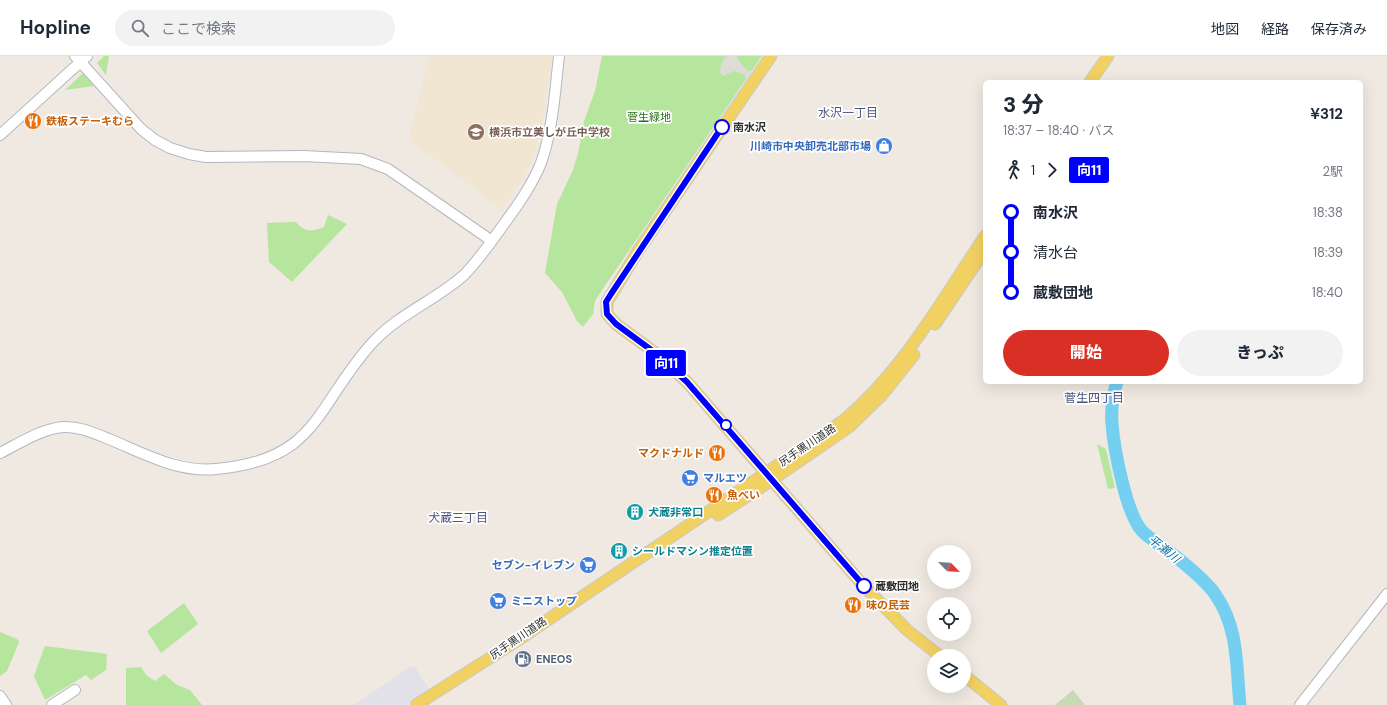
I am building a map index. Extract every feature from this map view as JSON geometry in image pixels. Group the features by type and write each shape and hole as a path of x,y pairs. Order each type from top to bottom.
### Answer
{"main road":[{"path":"771,56 638,251 606,302 607,314 616,324 666,363 708,405 827,546 886,610 907,630 931,649"},
{"path":"1091,80 1108,56"},
{"path":"1101,80 1117,56"},
{"name":"尻手黒川道路","path":"428,705 769,477 860,407 883,383 905,354 983,239"},
{"name":"尻手黒川道路","path":"416,705 849,427 882,395 913,356 983,253"},
{"path":"971,681 1001,705"}],"street":[{"path":"0,453 48,430 73,427 102,436 169,463 196,470 216,470 266,460 295,444 308,432 322,414 340,384 375,341 394,324 463,275 492,241 519,203 541,163 551,122 559,56"},
{"path":"0,135 81,58 141,129 154,140 170,148 189,154 206,156 304,156 361,159 388,169 492,241"},
{"path":"1300,705 1387,594"},
{"path":"52,705 75,690"},
{"path":"0,696 6,705"}],"shaded area":[{"name":"横浜市立美しが丘中学校","path":"430,56 552,56 541,130 534,156 523,179 502,209 414,143 410,134"},
{"path":"726,56 737,56 739,61 748,71 753,70 746,80 745,75 734,71 723,76 720,72 721,64"},
{"path":"410,667 415,667 429,689 405,705 354,705"}],"green space":[{"path":"104,56 109,56 106,75 97,63"},
{"name":"菅生緑地","path":"602,56 762,56 600,293 595,301 593,314 583,327 577,321 562,292 545,273 557,204 572,172 578,154 584,121 595,91"},
{"path":"83,73 94,86 65,90"},
{"path":"328,215 347,224 292,282 269,262 267,223 296,222 302,228 312,231 324,227"},
{"path":"1097,444 1106,449 1115,488 1108,489"},
{"path":"184,603 198,624 161,653 147,631"},
{"path":"0,632 17,639 19,642 7,671 0,676"},
{"path":"45,646 107,654 106,670 91,680 86,675 45,700 34,676"},
{"path":"141,667 147,676 155,681 164,674 177,685 190,690 202,705 126,705 126,668"},
{"path":"1073,690 1085,705 1055,705"}],"waterway":[{"name":"平瀬川","path":"1116,384 1114,392 1112,424 1118,464 1131,510 1142,531 1201,578 1215,594 1223,607 1235,648 1240,705"}],"bus line":[{"name":"向11","path":"722,127 638,251 606,302 605,309 610,319 654,352 687,382 726,425 827,546 849,568 864,586"}],"place":[{"name":"鉄板ステーキむら","path":"33,121"},
{"name":"南水沢","path":"722,127"},
{"name":"横浜市立美しが丘中学校","path":"476,132"},
{"name":"川崎市中央卸売北部市場","path":"884,146"},
{"name":"マクドナルド","path":"717,453"},
{"name":"マルエツ","path":"690,478"},
{"name":"魚べい","path":"714,495"},
{"name":"犬蔵非常口","path":"635,512"},
{"name":"シールドマシン推定位置","path":"619,551"},
{"name":"セブン-イレブン","path":"588,565"},
{"name":"蔵敷団地","path":"864,586"},
{"name":"ミニストップ","path":"498,601"},
{"name":"味の民芸","path":"853,605"},
{"name":"ENEOS","path":"523,659"}],"district":[{"name":"水沢一丁目","path":"848,113"},
{"name":"菅生四丁目","path":"1094,398"},
{"name":"犬蔵三丁目","path":"458,518"}]}
